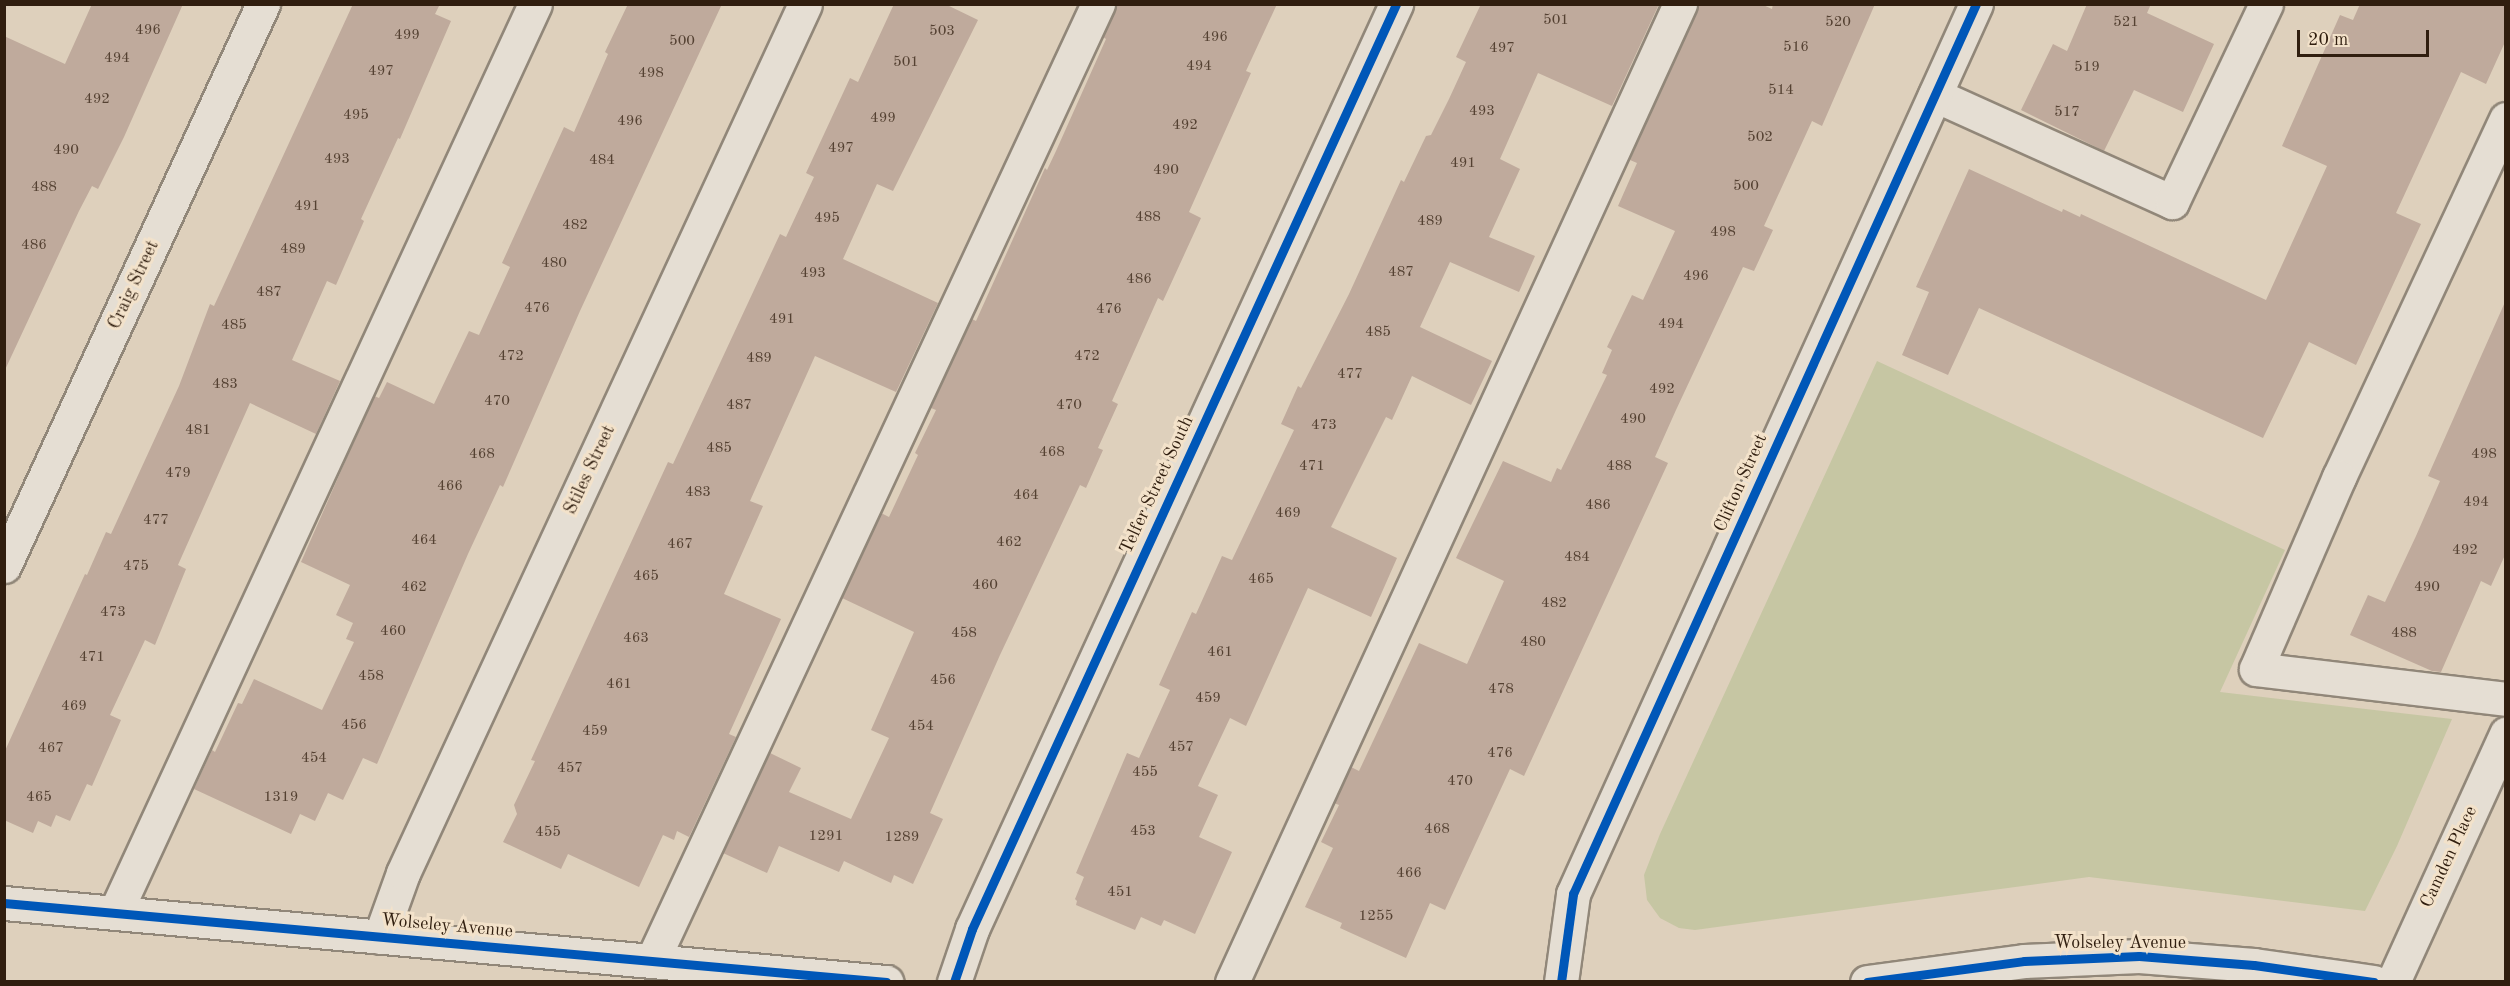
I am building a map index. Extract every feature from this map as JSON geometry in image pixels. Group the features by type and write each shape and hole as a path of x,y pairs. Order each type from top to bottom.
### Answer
{"street":[{"name":"Craig Street","path":"4,566 263,4"},
{"path":"115,913 535,4"},
{"name":"Stiles Street","path":"380,937 403,873 805,4"},
{"path":"653,959 1098,4"},
{"name":"Telfer Street South","path":"954,981 976,919 1396,4"},
{"path":"1232,981 1680,4"},
{"name":"Clifton Street","path":"1561,981 1573,894 1976,4"},
{"path":"1935,95 2172,202 2266,4"},
{"path":"2505,119 2339,477 2256,669 2505,699"},
{"name":"Camden Place","path":"2393,981 2505,734"},
{"name":"Wolseley Avenue","path":"4,903 886,981"},
{"name":"Wolseley Avenue","path":"1867,981 2024,961 2128,956 2243,964 2374,981"}],"green space":[{"path":"1877,361 2285,550 2220,692 2452,719 2397,846 2365,911 2089,877 1695,930 1679,928 1660,918 1647,900 1644,875 1660,834"}],"building":[{"path":"92,4 183,4 124,137 98,189 92,186 79,211 4,372 4,36 65,64"},
{"path":"353,4 440,4 435,14 451,21 400,139 398,138 361,219 364,221 336,285 327,281 292,360 340,381 316,434 250,403 178,565 186,569 155,645 145,640 110,715 121,720 92,786 87,784 70,821 56,815 51,827 38,821 33,833 4,820 4,753 85,574 87,575 106,532 111,534 179,386 210,304 214,306"},
{"path":"628,4 722,4 580,311 503,487 500,485 468,554 377,764 363,758 343,800 328,793 315,821 300,814 291,834 194,789 212,750 215,752 238,703 242,704 254,679 322,710 354,642 346,639 353,623 336,615 350,585 301,562 374,396 379,398 387,382 434,404 469,331 479,335 510,267 502,263 564,127 574,132 608,54 605,52"},
{"path":"894,4 945,4 978,20 893,191 877,184 843,259 938,303 896,392 815,356 750,501 763,506 724,594 781,619 729,734 736,737 689,837 677,831 674,840 663,835 639,887 568,854 561,869 503,842 517,814 514,805 535,761 531,760 668,462 673,464 780,234 786,237 814,177 806,173 850,78 858,82"},
{"path":"1116,4 1277,4 1246,71 1251,73 1189,212 1201,218 1163,301 1158,298 1112,401 1118,404 1098,448 1103,450 1086,488 1080,485 1000,655 930,813 943,819 913,884 894,875 891,883 844,861 839,872 779,846 767,873 723,853 770,753 801,768 789,792 851,819 889,738 871,730 914,632 842,598 881,513 889,517 918,455 915,453 936,410 931,408 972,319 976,321 1045,168 1047,170 1056,151 1106,39 1103,37"},
{"path":"1481,4 1659,4 1612,106 1538,73 1500,159 1520,169 1489,237 1535,256 1519,292 1450,262 1420,327 1492,361 1471,405 1412,376 1392,420 1386,417 1331,527 1397,558 1371,617 1308,588 1246,726 1230,718 1198,786 1218,795 1199,837 1232,852 1195,934 1164,920 1161,926 1141,917 1135,930 1076,905 1075,899 1084,877 1076,873 1127,753 1139,758 1170,690 1159,685 1192,612 1196,614 1222,556 1232,560 1294,430 1281,424 1298,386 1301,388 1349,294 1401,180 1404,182 1426,136 1431,135 1449,99 1466,62 1456,57"},
{"path":"1698,4 1761,4 1772,9 1773,4 1875,4 1822,126 1812,121 1764,226 1773,230 1754,271 1743,267 1676,410 1655,457 1668,463 1524,776 1510,769 1445,910 1430,903 1406,958 1340,928 1342,923 1305,907 1333,848 1321,842 1339,805 1334,803 1351,767 1359,771 1419,643 1467,664 1504,581 1456,558 1503,461 1551,482 1557,468 1561,470 1607,375 1602,373 1612,350 1607,347 1632,295 1643,300 1675,231 1618,206 1637,163 1630,160"},
{"path":"2087,4 2151,4 2147,13 2214,44 2183,112 2134,90 2104,151 2021,110 2053,44 2067,51"},
{"path":"2360,4 2505,4 2505,42 2486,84 2461,72 2396,213 2421,224 2356,365 2309,342 2263,438 1979,308 1948,375 1902,355 1929,292 1916,287 1969,169 2062,212 2063,209 2080,217 2081,214 2266,300 2327,166 2282,146 2340,15 2353,20"},
{"path":"2505,302 2505,555 2491,586 2481,581 2441,672 2432,671 2350,635 2368,595 2385,602 2416,536 2440,481 2428,476"}],"cycle path":[{"path":"954,982 972,929 1396,4"},
{"path":"1561,982 1573,894 1976,4"},
{"path":"4,903 886,982"},
{"path":"1867,982 2024,961 2139,956 2254,965 2374,982"}]}
